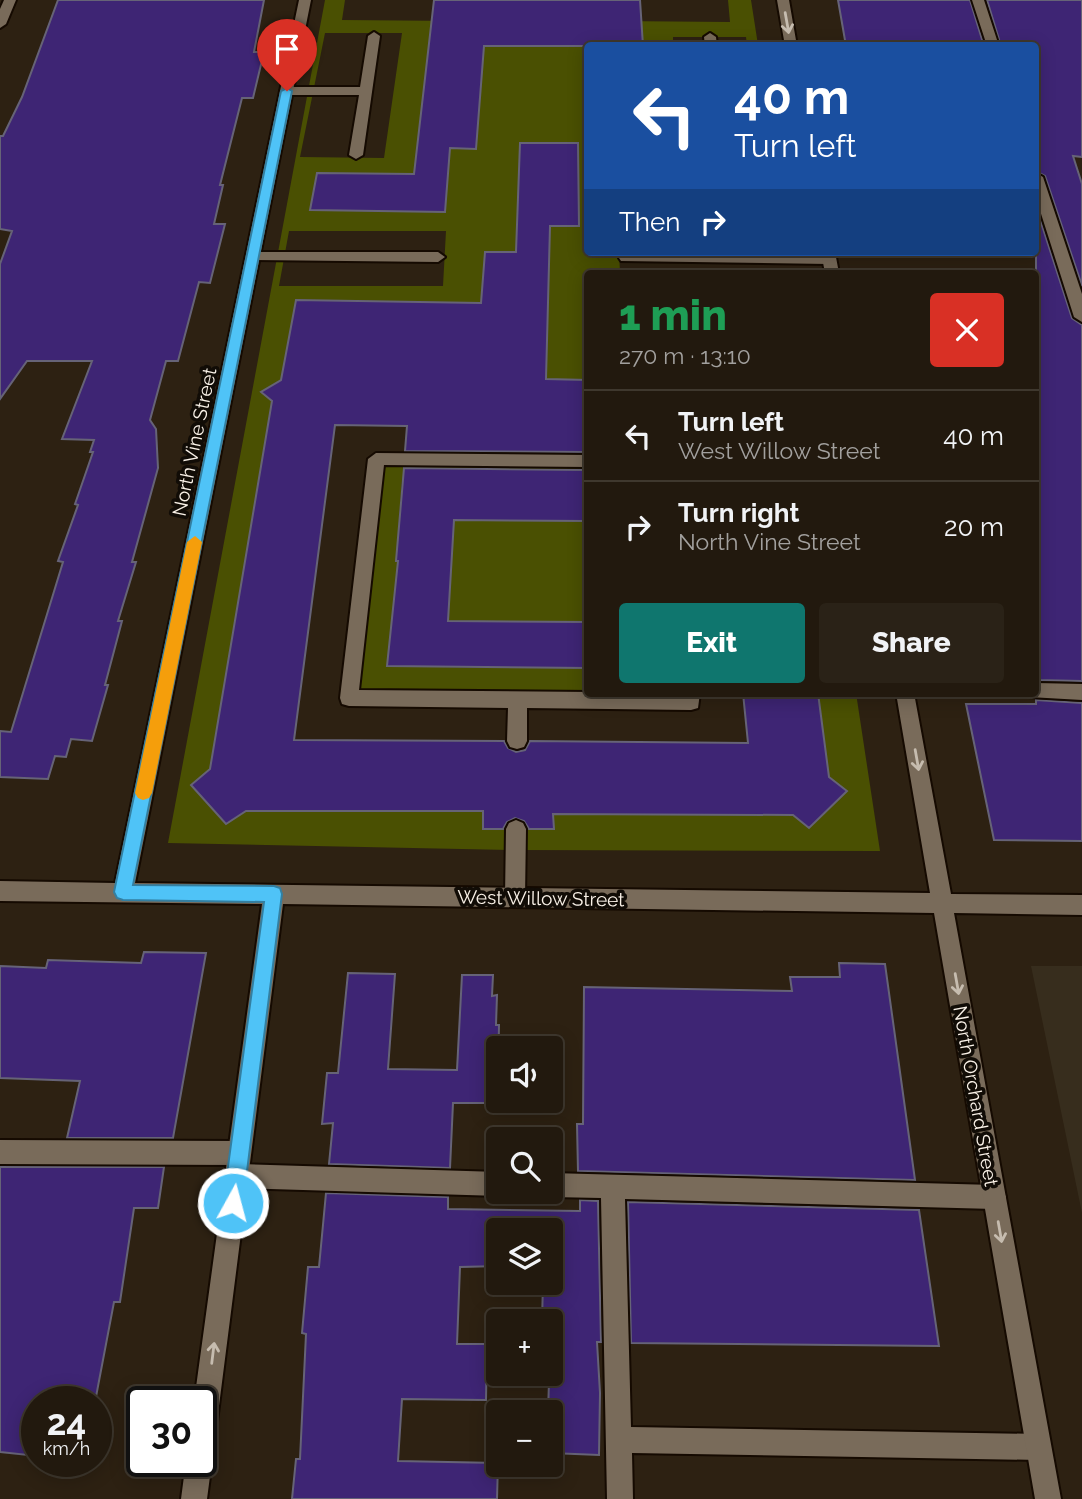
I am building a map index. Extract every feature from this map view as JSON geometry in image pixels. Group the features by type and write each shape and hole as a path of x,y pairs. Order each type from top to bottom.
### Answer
{"street":[{"path":"0,23 10,0"},
{"name":"North Vine Street","path":"123,892 305,0"},
{"path":"783,0 790,42"},
{"path":"978,0 992,42"},
{"path":"356,155 374,36"},
{"path":"287,91 366,92"},
{"path":"1039,186 1082,317"},
{"path":"253,257 438,257"},
{"path":"626,258 829,261"},
{"path":"584,461 376,459 349,698 691,702 691,697"},
{"path":"1039,691 1082,692"},
{"name":"North Orchard Street","path":"906,697 1048,1499"},
{"path":"517,741 518,699"},
{"path":"515,897 516,829"},
{"name":"West Willow Street","path":"0,891 1082,905"},
{"path":"209,1386 274,894"},
{"path":"0,1152 238,1165 486,1183"},
{"path":"563,1185 994,1197"},
{"path":"613,1187 620,1499"},
{"path":"619,1440 1038,1447"},
{"path":"194,1499 197,1477"}],"shaded area":[{"path":"1031,966 1082,966 1082,1213"}],"green space":[{"path":"325,0 345,0 342,20 458,21 497,46 551,46 614,21 730,22 728,0 751,0 758,42 747,42 746,37 673,37 673,42 584,42 584,256 619,256 620,270 584,270 584,380 312,378 300,368 262,391 272,401 210,769 191,785 226,824 246,811 483,811 483,829 553,829 553,814 793,815 809,828 846,792 829,777 819,697 857,697 880,851 516,850 168,843","holes":["325,33 402,33 384,158 300,157","481,74 475,149 417,148","520,143 578,144 579,226 517,225","317,173 448,174 445,211 311,210","289,231 446,231 443,286 279,286"]},
{"path":"376,459 584,461 584,485 544,520 584,521 584,622 543,621 543,668 584,668 584,693 349,698","holes":["402,480 506,480 505,520 463,520 453,513 451,560 396,561","457,621 501,622 499,668 387,666"]}],"building":[{"path":"58,0 264,0 254,52 264,52 253,98 242,98 220,185 223,185 214,224 225,224 210,283 199,282 178,361 166,361 150,420 156,429 158,468 132,562 136,562 118,621 122,621 92,741 71,739 66,757 55,756 48,779 0,777 0,731 11,732 63,562 58,561 78,505 75,504 93,452 90,452 94,440 62,439 92,361 27,361 0,399 0,264 12,231 0,229 0,136 3,136 22,97"},
{"path":"434,0 640,0 643,42 584,42 584,46 484,46 476,149 450,148 445,212 310,210 317,173 414,174"},
{"path":"838,0 970,0 983,42 845,42"},
{"path":"987,0 1082,0 1082,157 1073,156 1082,184 1082,286 1045,176 1039,173 1039,42 1000,42"},
{"path":"520,143 578,143 579,226 550,226 546,379 584,380 584,452 405,451 407,426 335,425 294,740 504,741 508,748 516,752 525,750 530,741 748,743 743,697 819,697 829,777 847,791 809,828 793,815 553,814 554,829 529,829 524,821 515,818 507,822 503,829 483,829 483,811 246,811 226,824 191,785 210,769 272,401 261,392 281,380 296,300 481,303 485,252 516,252"},
{"path":"1039,216 1072,318 1082,325 1082,681 1039,680 1039,270 1036,270 1036,256 1039,256"},
{"path":"404,468 584,470 584,521 454,520 448,621 584,622 584,668 387,666"},
{"path":"1036,700 1082,703 1082,841 994,840 966,704 1036,704"},
{"path":"144,952 206,953 173,1138 67,1138 80,1081 0,1078 0,966 46,968 48,960 141,963"},
{"path":"839,963 885,964 915,1180 578,1171 577,1124 583,1124 584,987 792,991 790,977 840,977"},
{"path":"348,973 395,974 388,1069 457,1070 462,975 493,975 492,996 497,995 496,1025 499,1025 499,1036 486,1036 486,1103 453,1103 450,1168 329,1164 333,1123 322,1124 327,1073 338,1073"},
{"path":"0,1167 164,1167 158,1208 134,1208 120,1302 114,1302 98,1386 21,1386 21,1454 0,1452"},
{"path":"326,1193 448,1197 448,1209 580,1211 580,1200 598,1201 601,1342 597,1342 599,1455 563,1454 563,1400 548,1400 549,1386 563,1386 563,1309 542,1309 543,1295 563,1295 563,1218 486,1218 486,1266 460,1267 457,1344 486,1344 486,1400 402,1399 398,1461 486,1463 486,1477 498,1477 497,1499 292,1499 296,1459 300,1459 306,1334 302,1333 308,1267 319,1267"},
{"path":"628,1202 919,1210 939,1346 631,1343"}],"slow traffic":[{"path":"143,793 195,542"}],"route":[{"path":"233,1203 274,894 123,892 287,91"}]}
